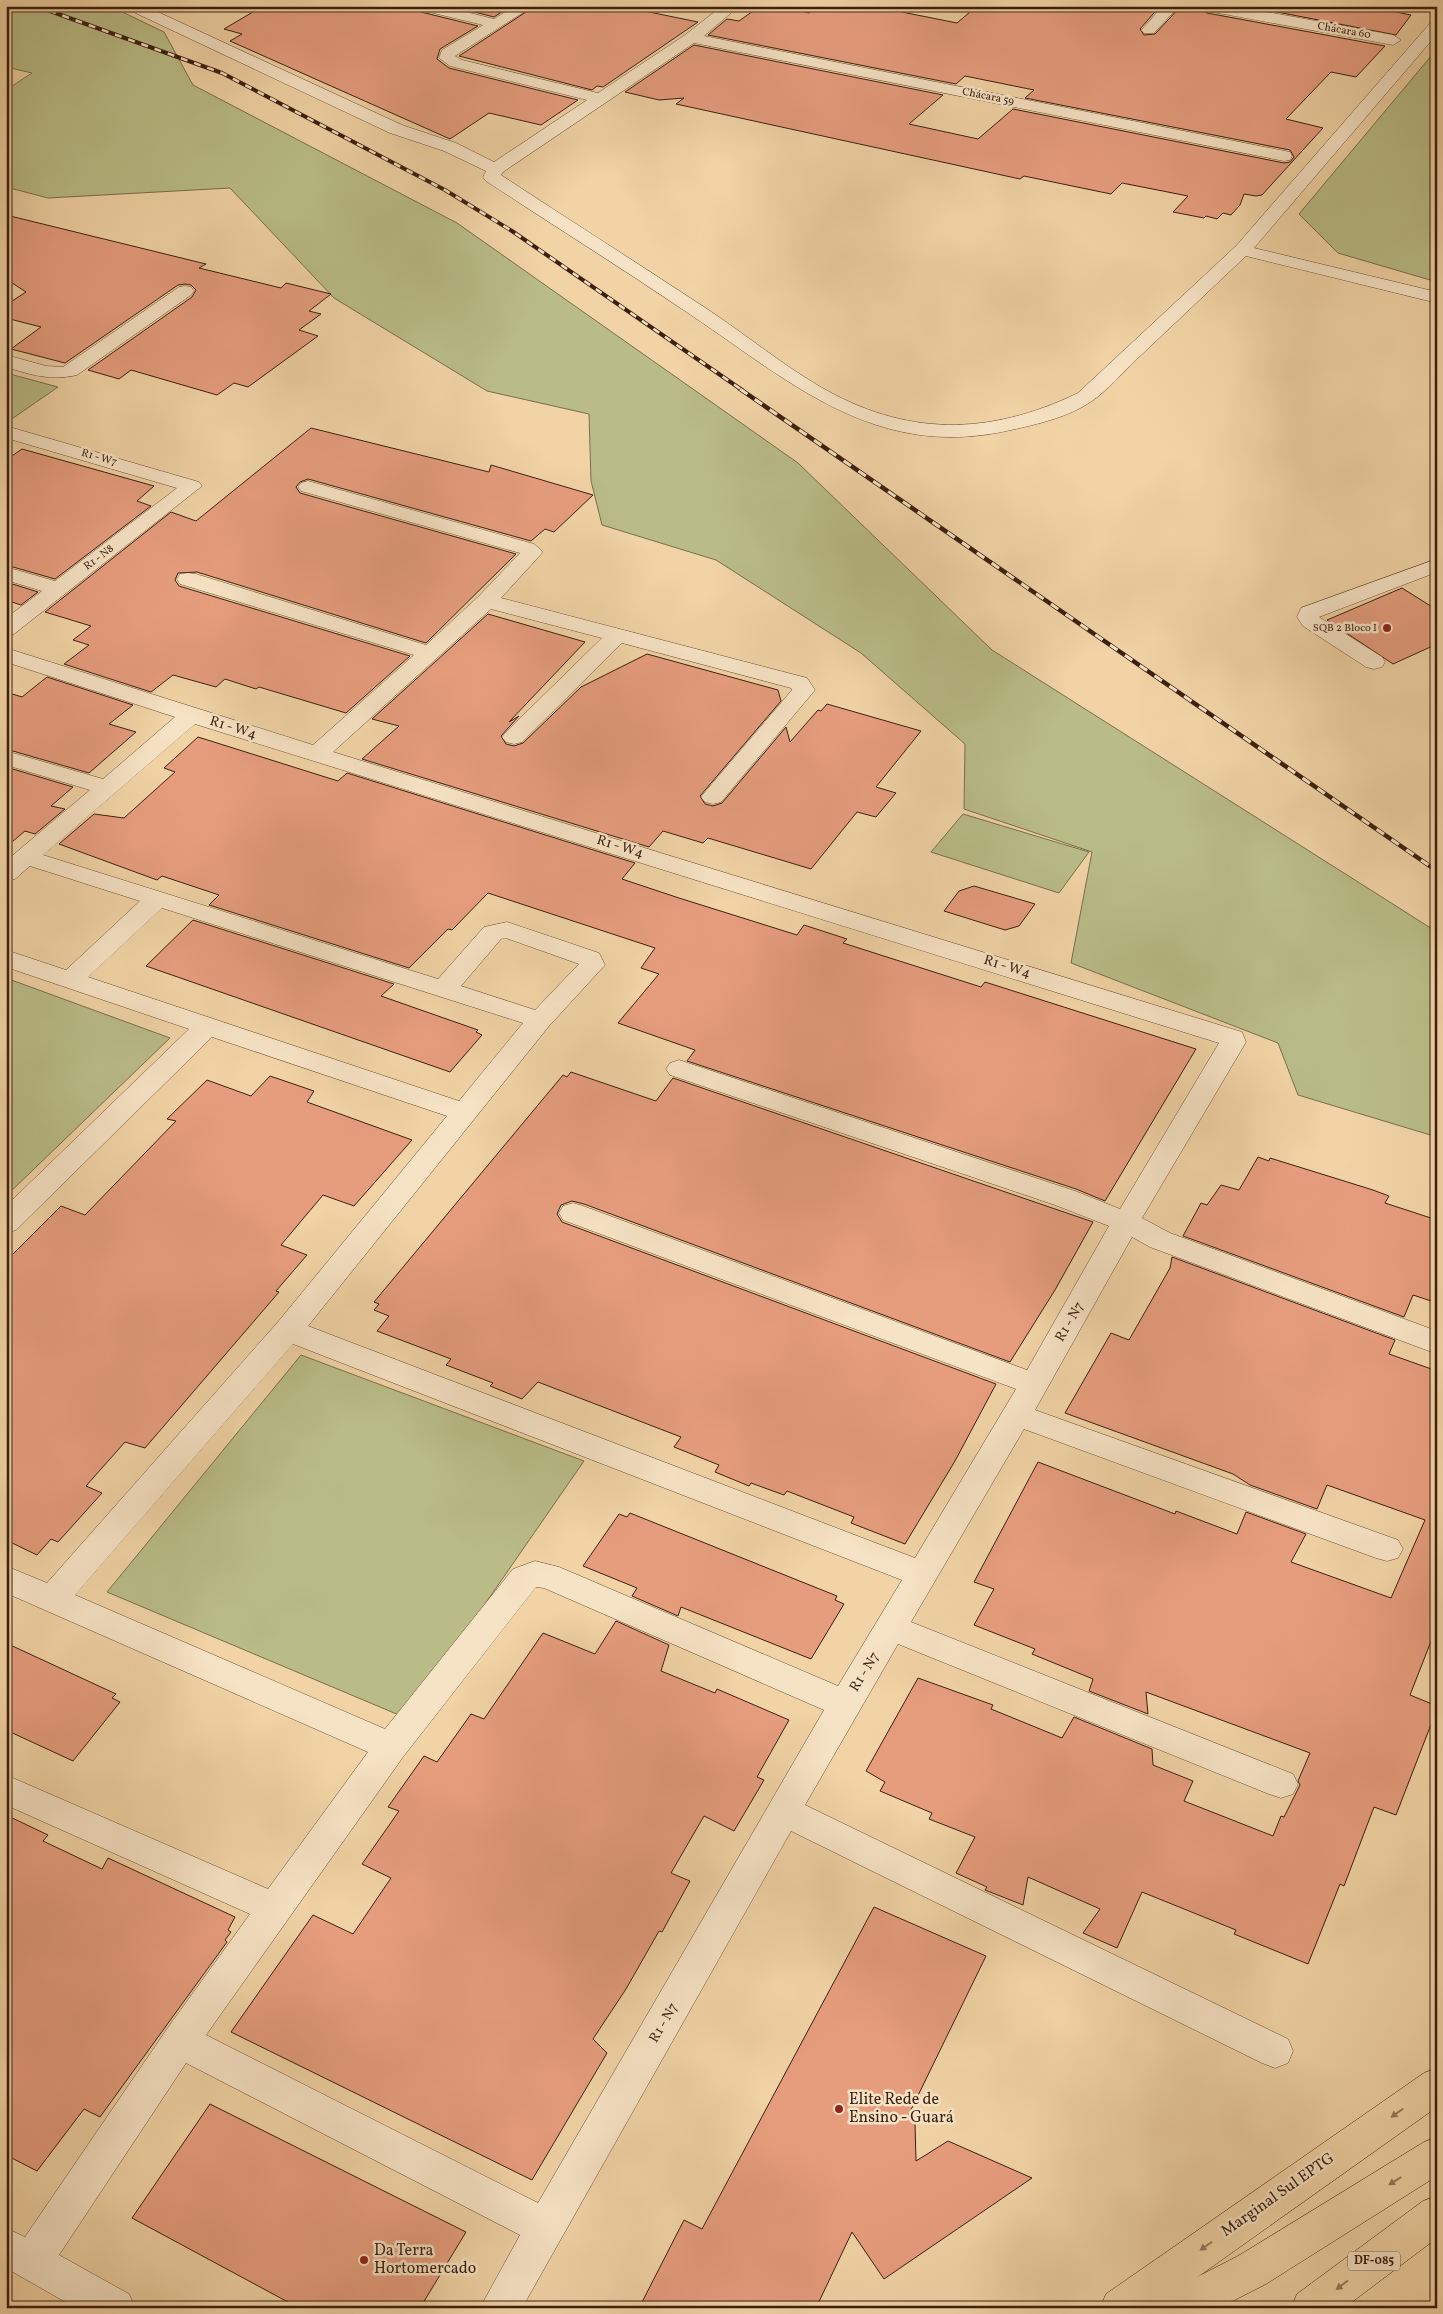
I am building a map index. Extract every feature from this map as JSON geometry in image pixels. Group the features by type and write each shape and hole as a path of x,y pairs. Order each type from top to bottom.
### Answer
{"main road":[{"name":"Marginal Sul EPTG","path":"1120,2308 1437,2085"},
{"path":"1178,2308 1252,2270 1437,2155"},
{"name":"DF-085","path":"1311,2308 1437,2214"}],"street":[{"path":"132,6 396,129 450,147 495,169"},
{"path":"422,6 497,24"},
{"path":"526,6 458,46 448,53 447,58 456,64 599,98"},
{"path":"732,6 691,38 495,169 492,177 711,319 796,379 849,409 918,429 962,432 1021,424 1057,413 1085,397 1242,250 1437,24"},
{"path":"1149,30 1172,6"},
{"name":"Chácara 60","path":"1207,6 1393,40"},
{"name":"Chácara 59","path":"691,38 1284,156"},
{"path":"1242,250 1437,298"},
{"path":"6,361 54,373 62,374 70,371 184,291"},
{"name":"R1 - W7","path":"6,432 192,486"},
{"name":"R1 - N8","path":"6,629 192,486"},
{"path":"308,487 527,548 532,552 487,601 317,754"},
{"path":"1374,662 1311,621 1308,617 1309,613 1437,565"},
{"path":"6,573 58,588"},
{"path":"188,579 430,653"},
{"path":"487,601 799,683 803,686 804,690 713,797"},
{"path":"514,737 618,635"},
{"name":"R1 - W4","path":"6,655 317,754 1233,1038"},
{"path":"16,865 190,714"},
{"path":"6,758 105,787"},
{"path":"16,865 157,899 540,1020"},
{"path":"70,980 157,899"},
{"path":"52,1599 288,1330 540,1020 592,965 590,959 507,930 499,931 493,934 443,990"},
{"path":"6,958 466,1113"},
{"path":"6,1223 207,1026"},
{"name":"R1 - N7","path":"500,2308 846,1704 1018,1415 1126,1222 1233,1038"},
{"path":"679,1069 1066,1198 1126,1222 1160,1240 1437,1343"},
{"path":"573,1213 1034,1384"},
{"path":"288,1330 922,1574"},
{"path":"1018,1415 1386,1549"},
{"path":"115,2308 19,2254 180,2041 273,1908 391,1748 524,1578 535,1574 548,1576 846,1704"},
{"path":"6,1579 391,1748"},
{"path":"892,1628 1281,1784"},
{"path":"6,1789 273,1908"},
{"path":"784,1812 1275,2051"},
{"path":"180,2041 547,2228"}],"green space":[{"path":"6,6 110,6 164,32 193,85 457,223 798,463 992,650 1437,932 1437,1137 1298,1095 1278,1043 1071,963 1092,852 964,809 965,744 861,653 716,560 602,525 591,481 589,414 487,391 334,298 230,188 48,198 6,187 6,90 32,73 6,67"},
{"path":"1437,49 1437,282 1338,253 1299,214"},
{"path":"6,373 58,387 6,423"},
{"path":"963,814 1089,852 1059,893 931,852"},
{"path":"6,978 170,1038 6,1196"},
{"path":"301,1355 584,1461 406,1718 107,1592"}],"building":[{"path":"263,6 413,6 417,11 478,26 440,49 437,59 449,68 578,100 541,125 489,113 450,139 230,41 242,34 224,29"},
{"path":"451,6 511,6 494,17"},
{"path":"535,6 620,6 698,22 603,87 597,86 592,90 459,56"},
{"path":"760,6 777,6 809,13 817,6 872,6 957,23 977,6 997,9 1001,6 1160,6 1140,29 1144,35 1155,34 1181,6 1198,6 1207,13 1385,46 1356,77 1331,72 1286,119 1323,128 1262,195 1244,194 1240,205 1231,215 1223,213 1217,219 1173,212 1188,196 1122,183 1111,194 1024,176 1020,179 676,104 684,98 659,100 625,92 694,45 943,95 909,124 978,139 1013,109 1284,163 1290,162 1294,157 1290,150 1025,98 1034,90 965,76 956,84 708,35 727,19 739,21"},
{"path":"1246,6 1366,6 1411,15 1396,35"},
{"path":"6,215 206,264 199,268 281,288 286,283 331,294 309,311 321,314 299,330 318,336 248,387 234,383 217,395 131,370 119,379 88,370 192,297 196,290 191,285 185,284 178,285 65,363 11,349 41,327 6,318 6,305 26,292 6,279"},
{"path":"311,428 489,472 491,465 593,495 554,532 545,529 531,541 308,479 300,482 296,487 300,493 516,554 426,643 197,572 178,573 175,580 179,586 410,656 346,713 225,679 216,687 173,675 151,692 64,664 89,645 73,640 91,626 45,612 171,512 196,521"},
{"path":"22,449 154,486 137,501 151,506 55,579 6,565 6,460"},
{"path":"6,582 38,592 21,605 6,600"},
{"name":"SQB 2 Bloco I","path":"1402,588 1437,610 1437,644 1393,664 1327,620"},
{"path":"488,614 585,642 509,722 519,716 501,736 506,744 514,746 523,743 581,687 647,654 778,690 781,701 700,796 705,804 713,806 722,803 786,727 790,742 818,710 821,711 827,704 921,731 876,787 896,793 876,817 857,812 811,869 708,838 703,843 663,831 649,847 362,759 399,726 372,719"},
{"path":"47,677 133,705 109,724 136,732 89,773 6,749 6,692 22,697"},
{"path":"198,737 338,781 347,773 635,863 622,879 797,935 804,925 847,939 843,943 981,987 985,982 1196,1049 1105,1201 1076,1189 687,1061 695,1050 618,1023 659,974 641,968 655,948 488,893 452,930 448,929 409,968 209,905 219,895 162,876 157,880 59,844 94,814 124,818 175,772 164,768"},
{"path":"6,767 73,787 51,806 65,809 35,834 25,831 6,847"},
{"path":"974,886 1035,904 1019,926 1005,930 944,911 959,891"},
{"path":"193,920 394,984 381,996 478,1030 476,1032 482,1035 450,1072 146,966"},
{"path":"571,1072 656,1101 673,1078 1093,1222 1055,1290 1010,1362 584,1204 572,1201 561,1205 557,1214 562,1222 996,1384 955,1461 905,1544 851,1523 854,1517 787,1491 784,1495 751,1483 749,1486 715,1472 719,1465 674,1447 681,1437 538,1382 522,1399 490,1386 493,1383 446,1365 451,1359 377,1331 389,1316 374,1310 379,1304 374,1302 563,1075 567,1077"},
{"path":"270,1076 314,1091 307,1102 412,1140 354,1206 323,1195 281,1245 307,1255 276,1291 279,1292 145,1448 125,1442 86,1486 102,1493 58,1542 51,1539 37,1555 6,1540 6,1261 61,1206 85,1215 176,1121 167,1119 207,1080 251,1096"},
{"path":"1258,1157 1269,1161 1270,1158 1373,1190 1389,1196 1385,1203 1437,1220 1437,1303 1413,1295 1404,1317 1183,1236 1201,1203 1207,1205 1221,1185 1239,1190"},
{"path":"1172,1257 1395,1340 1389,1354 1437,1371 1437,1626 1410,1695 1437,1706 1437,1709 1396,1815 1374,1807 1344,1886 1340,1884 1308,1964 1234,1934 1236,1930 1142,1892 1117,1948 1083,1933 1100,1909 1028,1877 1023,1905 985,1890 987,1887 956,1873 975,1837 929,1819 932,1813 880,1791 885,1782 866,1771 918,1678 993,1705 991,1709 1062,1738 1074,1717 1152,1749 1153,1765 1193,1781 1184,1801 1273,1836 1281,1816 1284,1817 1300,1785 1298,1781 1310,1753 1146,1692 1148,1714 1089,1691 1093,1679 1032,1654 1035,1649 974,1625 994,1589 974,1582 1038,1462 1175,1514 1176,1511 1237,1534 1246,1512 1306,1534 1291,1562 1391,1598 1425,1520 1327,1485 1317,1509 1250,1485 1233,1474 1065,1413 1111,1333 1129,1340 1170,1268"},
{"path":"630,1513 837,1596 835,1600 844,1604 811,1659 681,1607 678,1616 632,1596 637,1588 583,1566 619,1514 627,1517"},
{"path":"616,1621 669,1645 661,1671 715,1693 717,1689 789,1720 757,1777 764,1780 734,1831 704,1816 671,1873 690,1881 662,1932 659,1931 626,1989 593,2039 607,2053 532,2180 231,2032 313,1915 353,1934 391,1878 362,1864 399,1811 388,1807 424,1756 437,1762 471,1714 484,1719 543,1633 595,1654"},
{"path":"6,1643 116,1694 112,1698 120,1702 73,1761 6,1730"},
{"path":"6,1815 48,1835 43,1841 102,1869 108,1858 235,1917 228,1930 231,1932 225,1940 227,1942 100,2117 84,2109 37,2171 6,2155"},
{"name":"Elite Rede de Ensino - Guará","path":"874,1907 986,1956 908,2116 915,2123 916,2161 948,2141 1032,2178 884,2279 852,2232 816,2308 639,2308 684,2220 702,2229"},
{"path":"210,2104 466,2232 420,2308 299,2308 132,2218"}],"railway":[{"path":"36,6 222,73 445,190 512,231 742,390"},
{"path":"740,389 1437,871"}],"place":[{"name":"SQB 2 Bloco I","path":"1387,628"},
{"name":"Elite Rede de Ensino - Guará","path":"839,2109"},
{"name":"Da Terra Hortomercado","path":"364,2260"}]}
